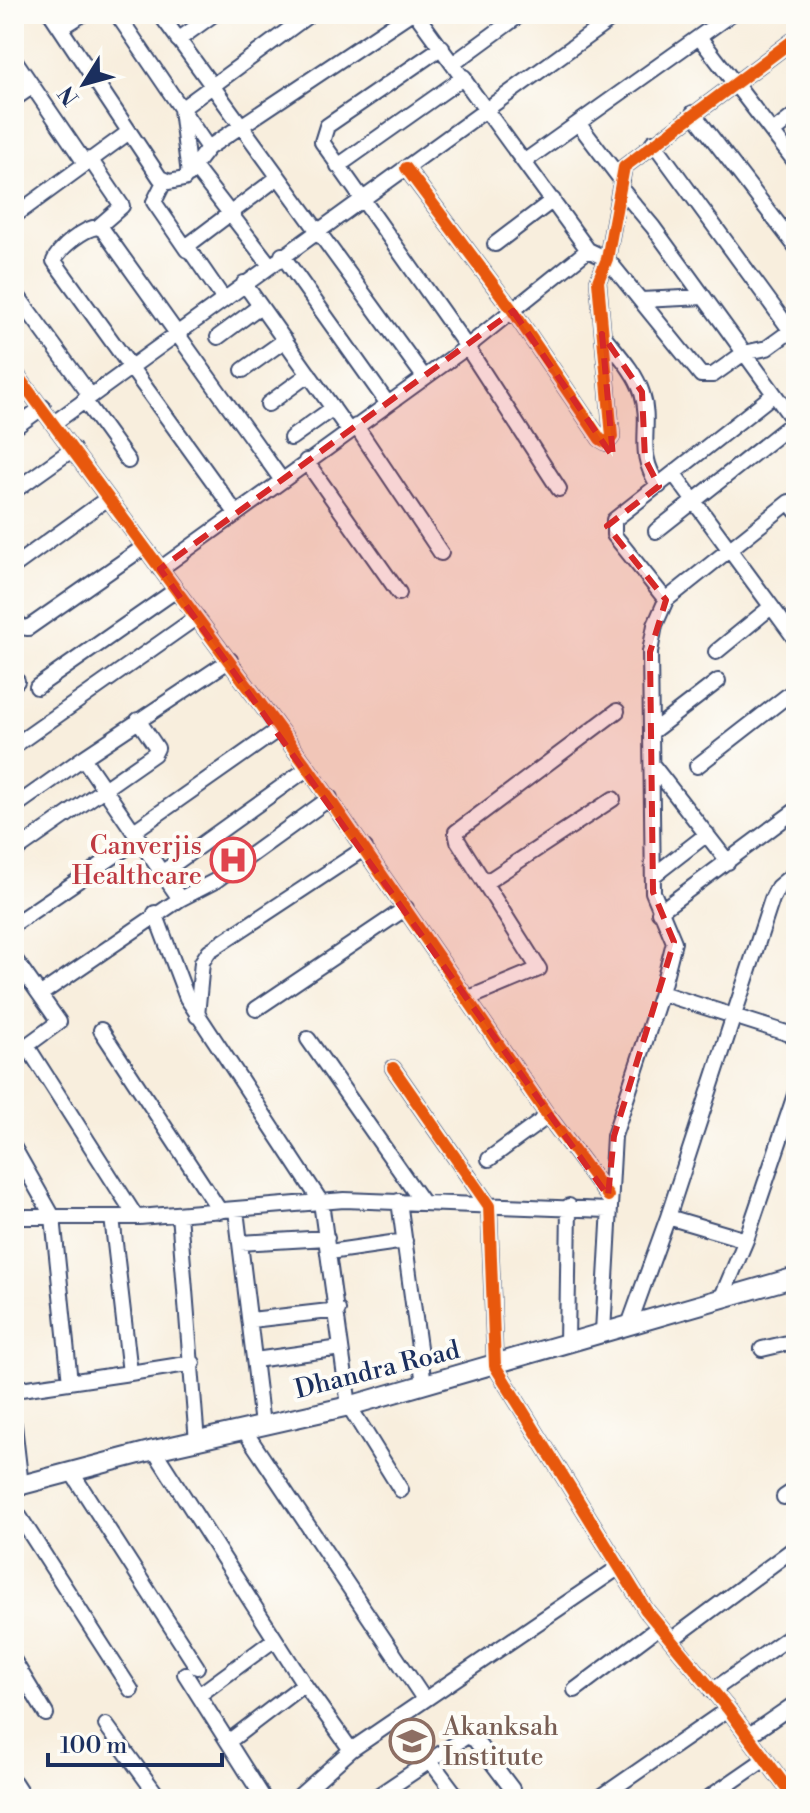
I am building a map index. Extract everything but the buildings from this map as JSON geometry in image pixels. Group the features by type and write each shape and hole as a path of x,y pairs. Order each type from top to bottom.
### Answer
{"street":[{"path":"51,14 129,132 165,180 176,182 192,172 208,148 409,14"},
{"path":"61,28 83,14"},
{"path":"117,14 208,148"},
{"path":"160,14 424,377"},
{"path":"178,40 214,14"},
{"path":"181,109 310,14"},
{"path":"416,14 588,250 607,259 701,375 713,375 744,353 767,348 794,329 653,142"},
{"path":"454,63 521,14"},
{"path":"54,423 269,264 618,14"},
{"path":"525,161 699,37 710,20 731,14"},
{"path":"699,37 796,163"},
{"path":"406,168 513,311 600,439 607,443 612,437 598,281 607,259 626,163 796,38"},
{"path":"442,47 327,126 322,142 467,347 559,489"},
{"path":"14,59 122,206 98,227 90,228 58,253 54,261 236,513"},
{"path":"338,166 464,77"},
{"path":"14,99 33,86"},
{"path":"181,109 192,172 232,212 269,264"},
{"path":"693,113 796,247"},
{"path":"773,132 796,114"},
{"path":"578,123 795,423 656,531"},
{"path":"14,216 129,132"},
{"path":"187,250 190,242 277,178"},
{"path":"165,180 155,198 156,208 223,298"},
{"path":"495,244 553,200"},
{"path":"98,227 177,331 281,479"},
{"path":"160,569 467,347 588,250"},
{"path":"282,255 388,404"},
{"path":"244,283 441,553"},
{"path":"14,291 128,461"},
{"path":"641,300 704,297"},
{"path":"218,337 260,306"},
{"path":"602,334 629,368 642,392 645,459 659,486"},
{"path":"243,370 285,340"},
{"path":"15,374 43,407 330,798 608,1203"},
{"path":"268,404 309,374"},
{"path":"666,600 614,535 612,525 774,394"},
{"path":"581,411 608,397"},
{"path":"14,428 43,407"},
{"path":"291,438 333,408"},
{"path":"14,491 73,449"},
{"path":"306,461 399,593"},
{"path":"674,474 796,640"},
{"path":"14,566 108,498"},
{"path":"603,1332 614,1136 661,993 674,942 659,912 653,876 654,767 650,652 655,625 666,600 794,504"},
{"path":"14,617 21,627 28,628 144,547"},
{"path":"37,687 176,590"},
{"path":"716,652 771,607"},
{"path":"14,746 197,617"},
{"path":"14,807 230,660"},
{"path":"653,731 718,681"},
{"path":"697,766 796,689"},
{"path":"469,998 539,969 456,832 617,711"},
{"path":"14,852 157,752 138,720"},
{"path":"14,924 279,729"},
{"path":"83,758 180,899"},
{"path":"654,767 728,862"},
{"path":"163,872 308,768"},
{"path":"41,994 155,913 215,881 330,798"},
{"path":"485,883 613,799"},
{"path":"659,912 796,810"},
{"path":"653,876 707,834"},
{"path":"197,1016 203,957 365,848"},
{"path":"629,1325 775,893 796,872"},
{"path":"256,1009 406,908"},
{"path":"155,913 187,998 197,1016 321,1202 349,1406 401,1490"},
{"path":"14,958 20,980 41,994 59,1022 20,1050 136,1217"},
{"path":"661,993 796,1036"},
{"path":"101,1030 220,1211"},
{"path":"308,1039 422,1202"},
{"path":"393,1068 489,1206 495,1366 618,1568 659,1627 794,1794"},
{"path":"721,1299 746,1240 796,1092"},
{"path":"489,1159 548,1116"},
{"path":"14,1148 53,1217 70,1382"},
{"path":"14,1217 136,1217 321,1202 399,1201 489,1206 608,1203"},
{"path":"399,1201 424,1384"},
{"path":"567,1344 569,1206"},
{"path":"236,1210 255,1360 253,1427 424,1699"},
{"path":"179,1214 197,1442"},
{"path":"112,1217 130,1373"},
{"path":"668,1217 746,1240"},
{"path":"240,1243 328,1245 405,1241"},
{"name":"Dhandra Road","path":"18,1486 154,1450 349,1406 796,1277"},
{"path":"251,1320 338,1310"},
{"path":"762,1349 796,1341"},
{"path":"255,1360 341,1348"},
{"path":"14,1390 193,1363"},
{"path":"14,1425 18,1486"},
{"path":"154,1450 304,1684 351,1750"},
{"path":"72,1473 191,1670 199,1695 264,1799"},
{"path":"14,1508 131,1690"},
{"path":"671,1640 794,1553"},
{"path":"296,1799 351,1750 618,1568"},
{"path":"575,1690 659,1627"},
{"path":"712,1691 796,1632"},
{"path":"199,1695 275,1639"},
{"path":"14,1661 46,1714"},
{"path":"228,1742 304,1684"},
{"path":"748,1736 796,1703"},
{"path":"598,1799 728,1709"},
{"path":"106,1725 160,1799"},
{"path":"373,1799 462,1737 471,1737 512,1789 512,1799"},
{"path":"429,1759 459,1799"},
{"path":"707,1799 765,1759"},
{"path":"14,1782 25,1799"}],"highlighted area":[{"path":"513,311 613,457 602,334 642,392 645,459 659,486 607,526 666,600 650,652 653,892 674,942 614,1136 608,1196 160,569"}],"cycle path":[{"path":"406,168 513,311 600,439 607,443 612,437 598,281 607,259 624,167 796,38"},
{"path":"14,371 308,768 548,1116 608,1196"},
{"path":"393,1068 489,1206 495,1366 646,1610 728,1709 795,1799"}],"place":[{"name":"Canverjis Healthcare","path":"233,860"},
{"name":"Akanksah Institute","path":"412,1741"}]}
